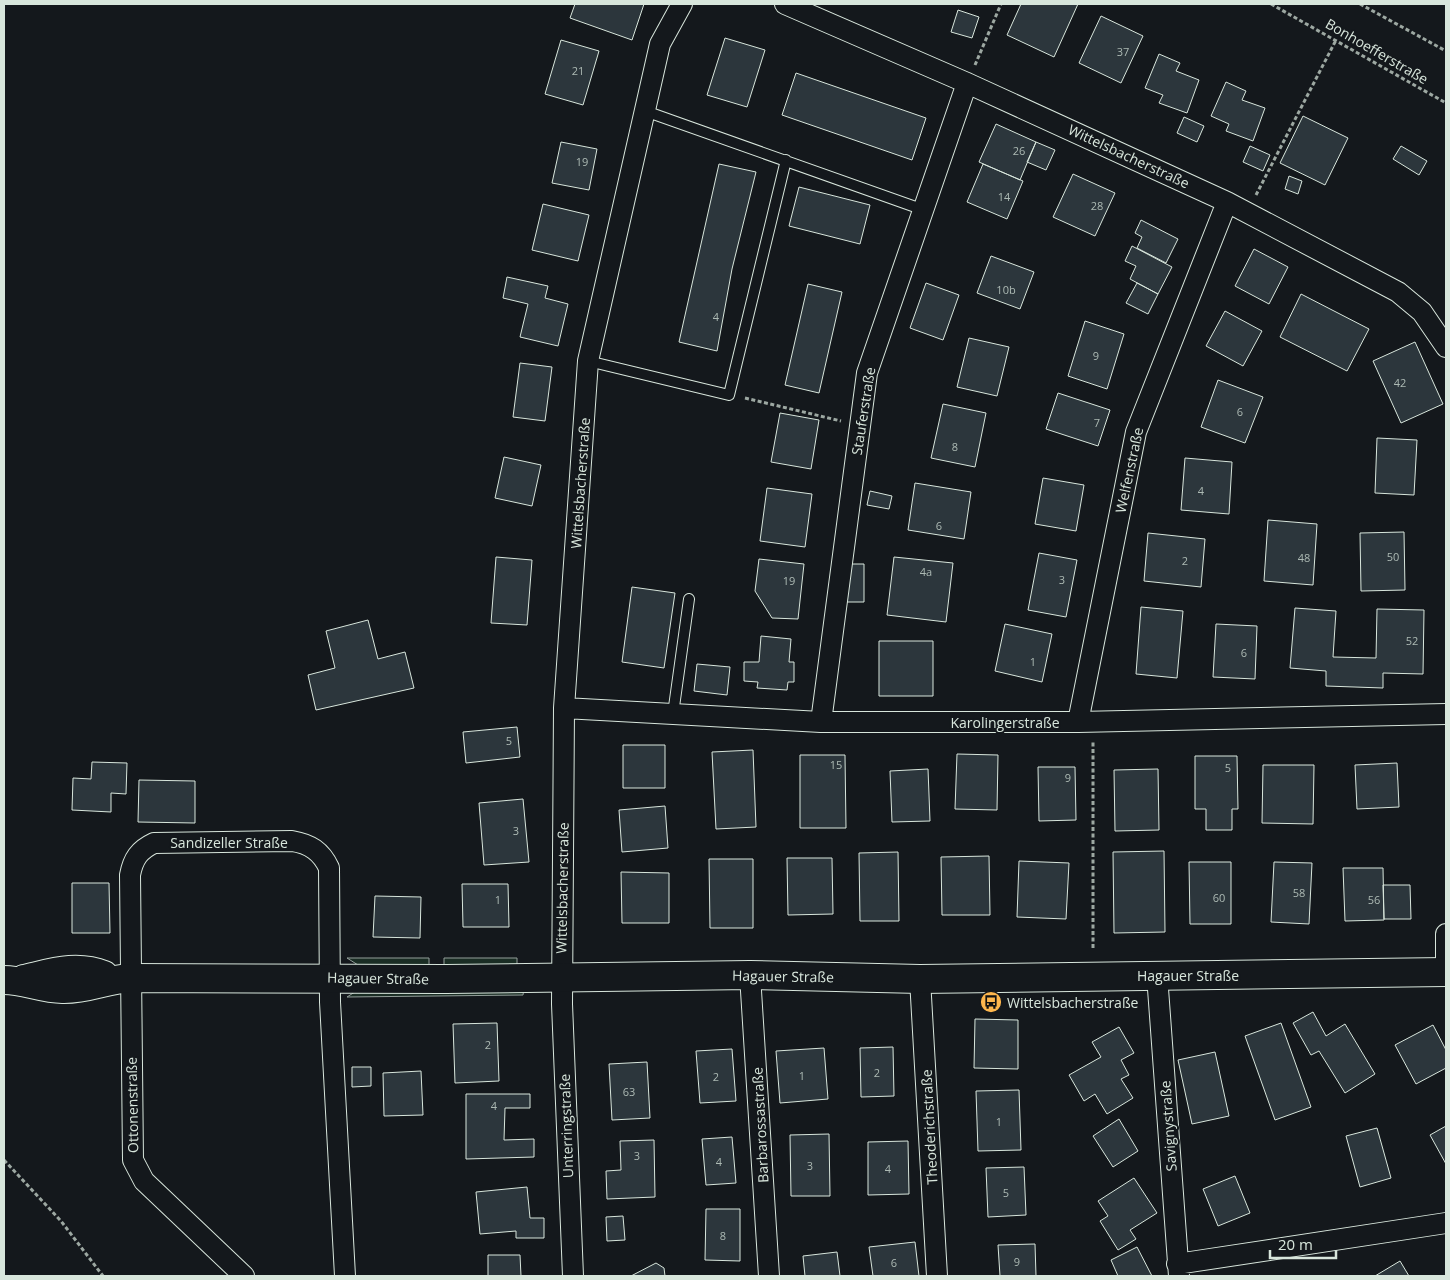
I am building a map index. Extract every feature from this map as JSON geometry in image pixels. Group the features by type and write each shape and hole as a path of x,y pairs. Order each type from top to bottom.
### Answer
{"street":[{"name":"Wittelsbacherstraße","path":"562,976 564,708 588,361 660,44 682,4"},
{"name":"Wittelsbacherstraße","path":"785,4 968,83 1227,202 1398,292 1422,312 1446,347"},
{"name":"Stauferstraße","path":"821,722 867,373 968,83"},
{"name":"Welfenstraße","path":"1085,722 1136,432 1227,202"},
{"name":"Karolingerstraße","path":"564,708 821,722 1085,722 1446,714"},
{"name":"Sandizeller Straße","path":"125,978 130,875 132,864 144,848 154,843 165,842 292,841 304,843 315,848 324,857 329,868 331,978"},
{"path":"1446,934 1446,972"},
{"name":"Hagauer Straße","path":"8,980 62,989 89,988 125,978 446,979 750,975 920,979 1020,976 1446,972"},
{"name":"Barbarossastraße","path":"750,975 769,1276"},
{"name":"Savignystraße","path":"1158,975 1178,1270"},
{"name":"Unterringstraße","path":"562,976 573,1276"},
{"name":"Ottonenstraße","path":"125,978 132,1153 136,1168 144,1181 244,1276"},
{"path":"331,978 330,1002 345,1276"},
{"name":"Theoderichstraße","path":"920,979 937,1276"},
{"path":"1178,1270 1446,1223"}],"lane":[{"path":"645,111 924,210"},
{"path":"588,361 729,395 786,160"},
{"path":"673,714 688,599"}],"path":[{"path":"968,83 1001,4"},
{"name":"Bonhoefferstraße","path":"1270,4 1446,103"},
{"path":"1360,4 1446,51"},
{"path":"1247,213 1336,40"},
{"path":"729,395 860,426"},
{"path":"1085,722 1093,948"},
{"path":"4,1160 61,1221 103,1276"}],"green space":[{"path":"347,958 429,958 429,966 366,966 358,965"},
{"path":"444,958 517,958 517,967 444,967"},
{"path":"524,987 523,995 347,997 358,990"}],"building":[{"path":"575,4 644,4 632,40 570,18"},
{"path":"1021,4 1078,4 1054,57 1007,35"},
{"path":"958,10 979,17 972,38 951,32"},
{"path":"1101,16 1143,36 1121,83 1079,63"},
{"path":"725,38 765,50 747,107 707,95"},
{"path":"561,40 599,51 583,105 545,94"},
{"path":"1159,54 1180,63 1176,71 1199,80 1187,113 1159,103 1163,95 1145,88"},
{"path":"796,73 926,118 912,160 782,115"},
{"path":"1226,82 1246,91 1242,100 1265,108 1253,141 1226,131 1229,124 1211,116"},
{"path":"1303,116 1348,138 1325,185 1280,163"},
{"path":"1184,117 1204,126 1197,142 1177,133"},
{"path":"996,124 1036,142 1020,180 979,162"},
{"path":"561,142 597,149 589,190 552,183"},
{"path":"1036,142 1055,150 1046,170 1027,162"},
{"path":"1250,146 1270,155 1263,171 1243,162"},
{"path":"1401,146 1427,161 1419,175 1393,159"},
{"path":"719,164 756,172 732,269 717,351 679,342"},
{"path":"983,164 1023,181 1007,219 967,202"},
{"path":"1073,174 1115,193 1095,236 1053,217"},
{"path":"1289,176 1302,181 1298,194 1285,189"},
{"path":"799,187 870,205 860,244 789,226"},
{"path":"543,204 589,215 578,261 532,250"},
{"path":"1141,220 1178,239 1166,263 1137,248 1142,237 1135,233"},
{"path":"1132,246 1172,267 1158,294 1130,279 1136,266 1125,261"},
{"path":"1254,249 1288,267 1269,304 1235,286"},
{"path":"991,256 1034,272 1020,309 977,293"},
{"path":"507,277 548,286 545,298 568,304 558,346 520,337 528,304 503,298"},
{"path":"926,283 959,295 943,340 910,328"},
{"path":"1137,283 1158,294 1148,314 1126,303"},
{"path":"808,284 842,292 819,393 785,385"},
{"path":"1301,294 1369,329 1347,371 1280,337"},
{"path":"1225,311 1262,331 1243,366 1206,346"},
{"path":"1085,321 1124,334 1107,389 1068,376"},
{"path":"969,338 1009,347 997,396 957,387"},
{"path":"1415,342 1443,404 1401,423 1373,361"},
{"path":"520,363 552,367 545,421 513,417"},
{"path":"1218,380 1263,397 1245,443 1201,427"},
{"path":"1058,393 1110,410 1098,446 1046,429"},
{"path":"943,404 986,413 975,467 931,458"},
{"path":"780,413 819,420 811,469 771,462"},
{"path":"1377,438 1417,440 1414,495 1375,493"},
{"path":"504,457 541,465 532,506 495,498"},
{"path":"1185,458 1232,462 1229,514 1181,510"},
{"path":"1043,478 1084,485 1076,531 1035,524"},
{"path":"915,483 971,492 964,539 908,530"},
{"path":"767,488 812,494 805,547 760,541"},
{"path":"870,491 892,496 889,509 867,505"},
{"path":"1268,520 1317,524 1313,585 1264,581"},
{"path":"1404,532 1405,590 1361,591 1360,533"},
{"path":"1148,533 1205,539 1201,587 1144,581"},
{"path":"1039,553 1077,560 1066,617 1028,610"},
{"path":"496,557 532,560 527,625 491,623"},
{"path":"894,557 953,563 946,622 887,615"},
{"path":"759,559 804,564 798,619 772,618 755,591"},
{"path":"844,564 864,564 864,602 845,602"},
{"path":"632,587 675,593 664,668 622,662"},
{"path":"1141,607 1183,611 1177,678 1136,674"},
{"path":"1295,608 1336,611 1333,657 1376,658 1377,609 1424,610 1423,674 1383,673 1383,688 1326,686 1326,671 1290,668"},
{"path":"368,620 378,659 405,652 414,688 316,710 308,675 335,668 326,631"},
{"path":"1005,624 1052,634 1042,682 995,671"},
{"path":"1216,624 1257,626 1255,679 1213,677"},
{"path":"761,636 791,639 789,662 794,662 794,682 788,682 787,690 757,688 758,682 744,681 744,662 759,662"},
{"path":"879,641 933,641 933,696 879,696"},
{"path":"697,664 730,667 727,695 694,691"},
{"path":"517,727 520,757 466,763 463,732"},
{"path":"623,745 665,745 665,788 623,788"},
{"path":"753,750 756,827 716,829 712,752"},
{"path":"957,754 998,755 997,810 955,809"},
{"path":"800,755 845,755 846,828 800,828"},
{"path":"1195,756 1237,756 1238,809 1232,809 1232,830 1206,830 1206,809 1195,809"},
{"path":"92,762 127,763 126,794 111,793 111,812 72,810 73,778 91,779"},
{"path":"1397,763 1399,807 1357,809 1355,765"},
{"path":"1263,765 1314,765 1313,824 1262,823"},
{"path":"1038,767 1075,767 1076,820 1039,821"},
{"path":"928,769 930,821 892,822 890,771"},
{"path":"1158,769 1159,830 1115,831 1114,770"},
{"path":"139,780 195,781 195,823 138,822"},
{"path":"523,799 529,862 484,865 479,803"},
{"path":"665,806 668,848 622,852 619,810"},
{"path":"1164,851 1165,932 1114,933 1113,852"},
{"path":"898,852 899,921 860,921 859,853"},
{"path":"989,856 990,915 942,915 941,857"},
{"path":"787,858 832,858 833,914 788,915"},
{"path":"709,859 753,859 753,928 710,928"},
{"path":"1019,861 1069,863 1066,919 1017,917"},
{"path":"1189,862 1231,862 1231,924 1190,924"},
{"path":"1274,862 1312,863 1309,924 1271,922"},
{"path":"1343,868 1383,868 1384,920 1345,921"},
{"path":"621,872 669,873 669,923 622,923"},
{"path":"72,883 109,883 110,933 72,933"},
{"path":"462,884 508,884 509,927 463,927"},
{"path":"1383,885 1410,885 1411,919 1384,919"},
{"path":"375,896 421,897 420,938 373,937"},
{"path":"1313,1012 1326,1036 1345,1024 1375,1074 1345,1093 1319,1051 1311,1055 1293,1023"},
{"path":"975,1019 1018,1020 1018,1069 974,1068"},
{"path":"497,1023 499,1081 455,1083 453,1024"},
{"path":"1281,1023 1311,1107 1275,1120 1245,1036"},
{"path":"1433,1025 1446,1050 1446,1068 1416,1084 1395,1045"},
{"path":"1119,1027 1134,1053 1121,1060 1129,1075 1121,1079 1133,1098 1107,1114 1095,1094 1084,1101 1069,1075 1101,1057 1092,1042"},
{"path":"893,1047 894,1096 861,1097 860,1048"},
{"path":"824,1048 828,1099 780,1103 776,1051"},
{"path":"732,1049 736,1101 700,1103 696,1051"},
{"path":"1215,1052 1229,1116 1192,1124 1178,1060"},
{"path":"647,1062 650,1118 612,1120 609,1064"},
{"path":"352,1067 371,1067 371,1086 352,1087"},
{"path":"421,1071 423,1115 384,1116 383,1073"},
{"path":"1019,1090 1021,1150 978,1151 976,1091"},
{"path":"466,1094 530,1094 530,1108 505,1108 504,1140 534,1139 534,1157 466,1159"},
{"path":"1119,1119 1138,1151 1113,1167 1093,1136"},
{"path":"1446,1126 1446,1164 1430,1135"},
{"path":"1377,1128 1391,1178 1360,1187 1346,1136"},
{"path":"829,1134 830,1196 791,1196 790,1135"},
{"path":"732,1137 736,1183 706,1185 702,1139"},
{"path":"654,1140 655,1197 607,1199 606,1171 621,1170 620,1141"},
{"path":"908,1141 909,1194 868,1195 868,1142"},
{"path":"1024,1167 1026,1215 988,1217 986,1168"},
{"path":"1235,1176 1250,1213 1218,1226 1203,1189"},
{"path":"1134,1178 1157,1213 1130,1230 1136,1239 1118,1250 1100,1221 1108,1216 1098,1201"},
{"path":"527,1187 530,1218 544,1218 544,1238 516,1238 516,1231 480,1234 476,1192"},
{"path":"706,1209 740,1209 740,1261 705,1260"},
{"path":"623,1216 625,1240 607,1241 606,1217"},
{"path":"915,1242 919,1276 873,1276 869,1247"},
{"path":"1035,1244 1036,1276 1000,1276 998,1245"},
{"path":"1137,1247 1152,1276 1118,1276 1111,1260"},
{"path":"837,1252 840,1276 805,1276 803,1256"},
{"path":"488,1255 520,1255 521,1276 488,1276"},
{"path":"1400,1261 1409,1276 1375,1276"},
{"path":"656,1263 664,1268 665,1276 631,1276"}],"place":[{"name":"Wittelsbacherstraße","path":"991,1002"}]}
